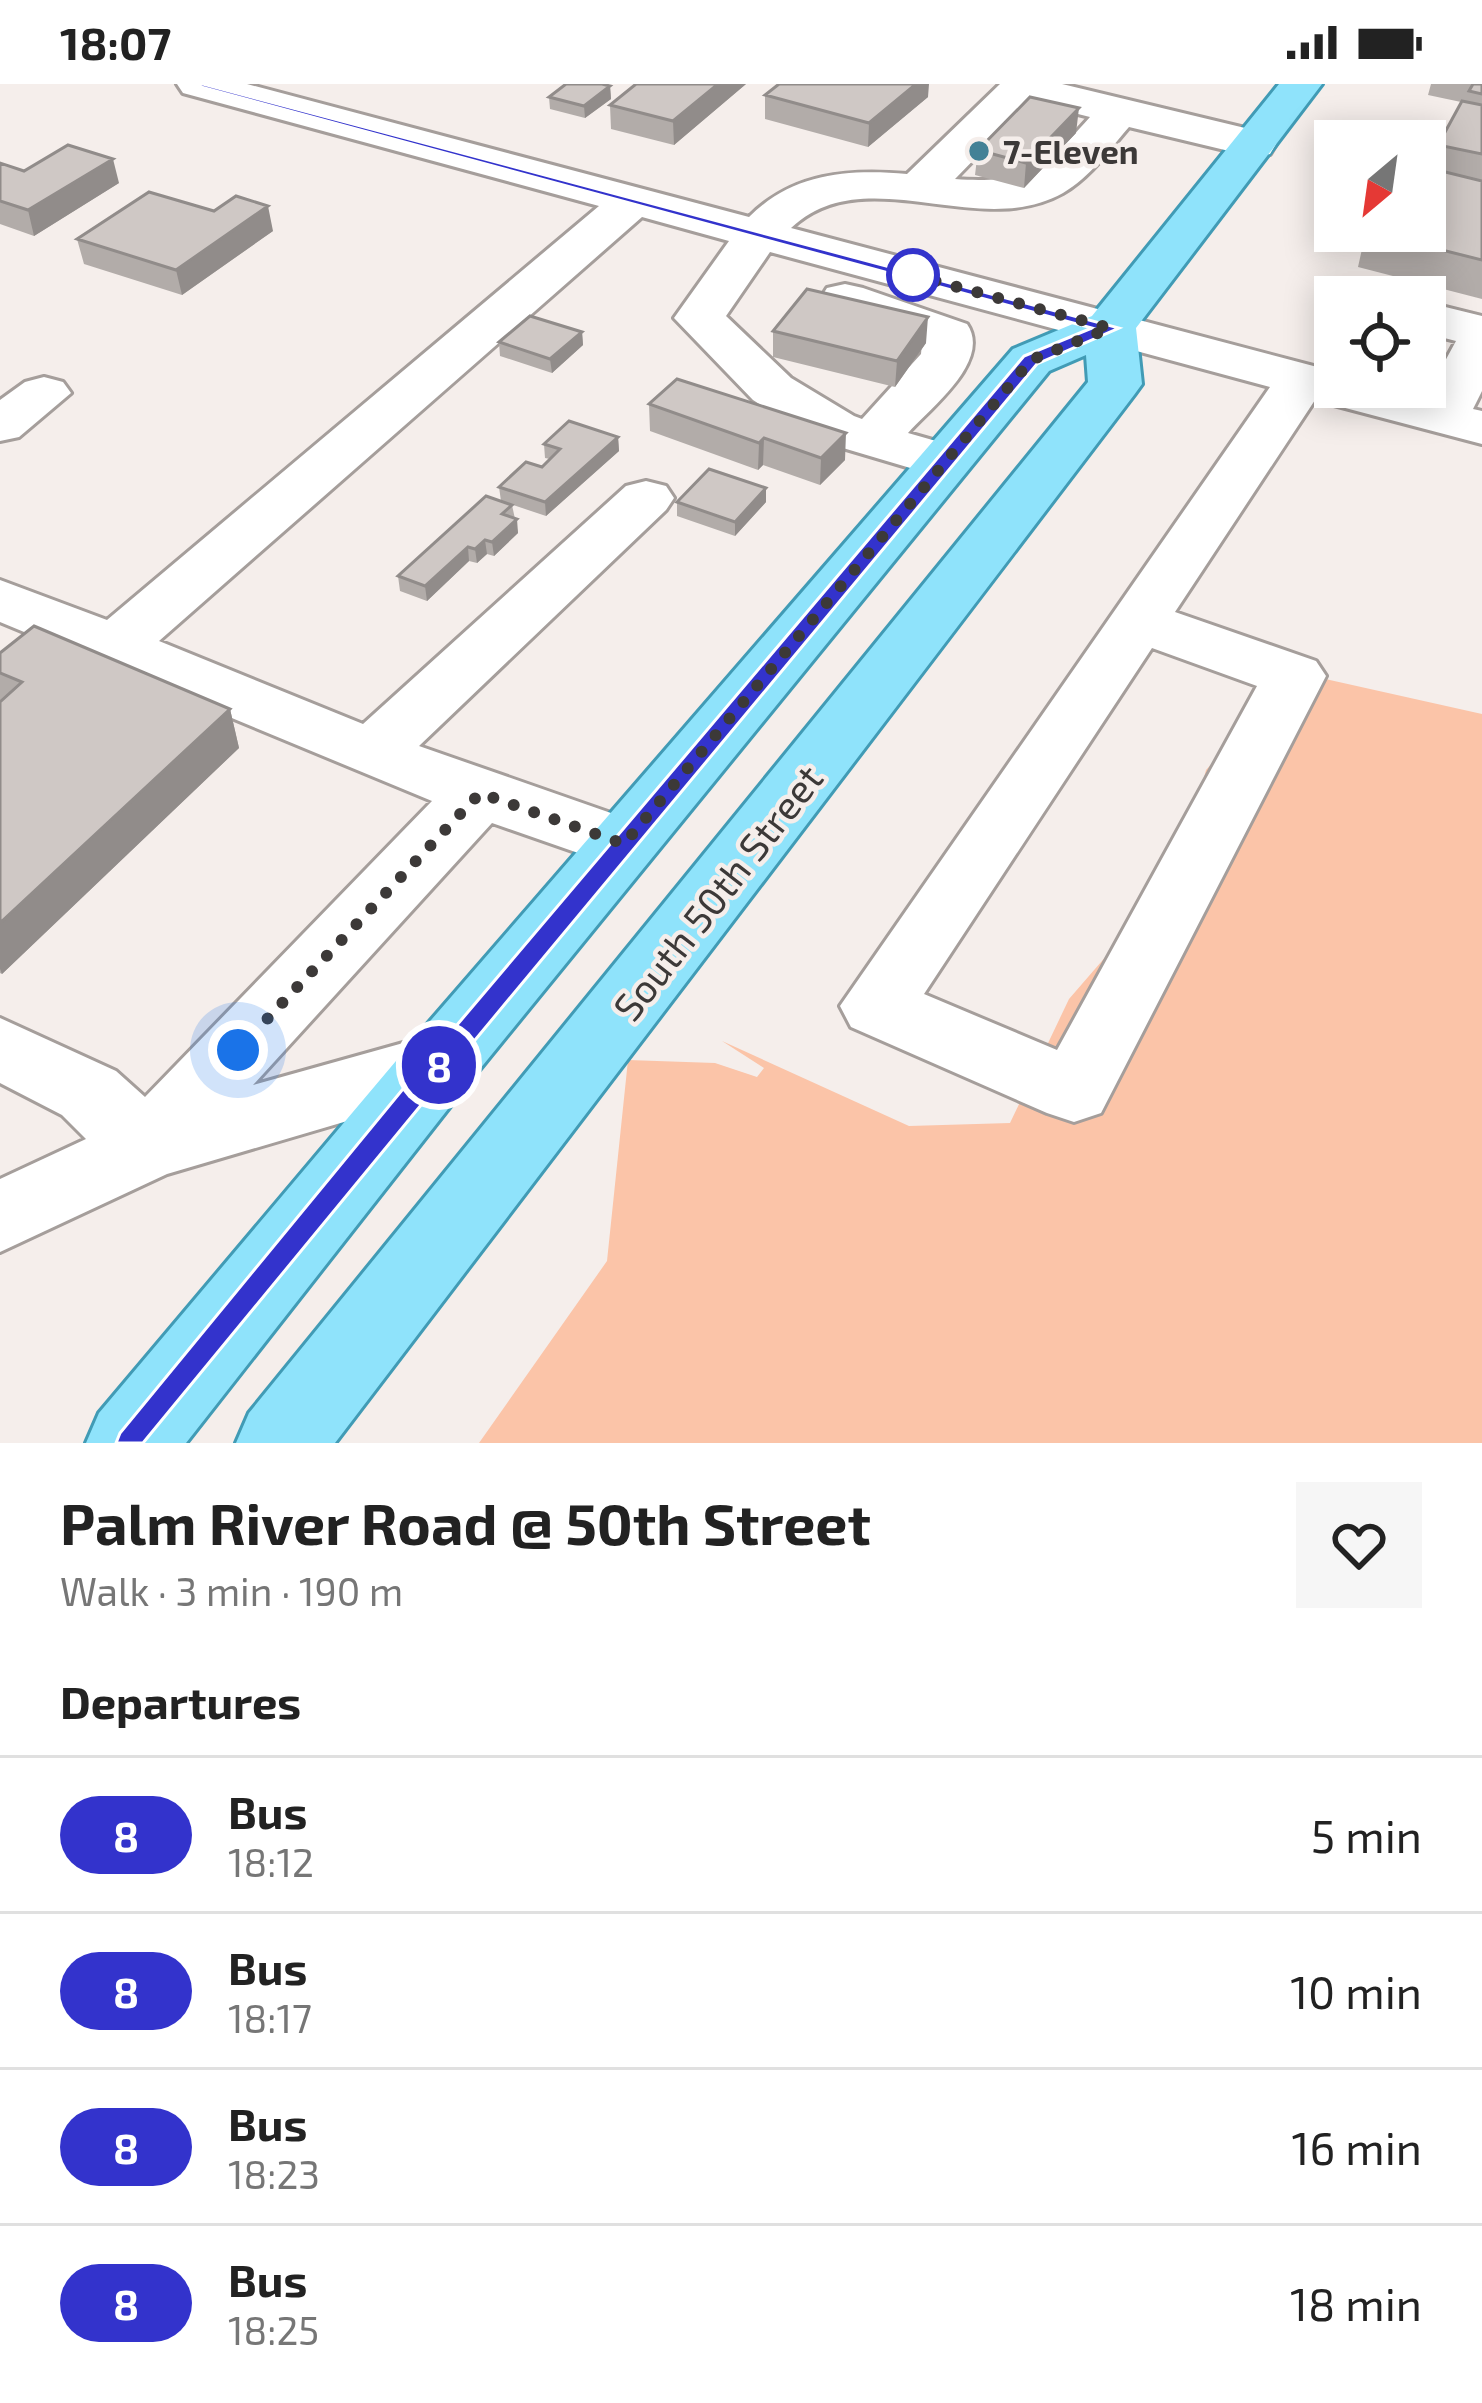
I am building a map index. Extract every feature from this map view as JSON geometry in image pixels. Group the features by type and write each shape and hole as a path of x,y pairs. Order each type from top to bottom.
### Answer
{"main road":[{"path":"131,1443 439,1064 944,461 1031,360 1110,328 1301,84"},
{"name":"South 50th Street","path":"281,1443 1115,384 1110,328"}],"street":[{"path":"198,84 634,200 949,335 947,357 873,440"},
{"path":"954,168 1021,87 1254,144"},
{"path":"944,461 835,428 772,389 699,319 748,251 793,202 809,194 954,168 1022,193 1041,187 1066,156 1119,111"},
{"path":"115,646 634,200"},
{"path":"748,251 1110,328 1462,423 1482,336 1446,324"},
{"path":"1136,620 1294,676 1074,1091 877,1006 1136,620 1302,379"},
{"path":"0,425 44,393"},
{"path":"373,752 646,498"},
{"path":"0,599 373,752 624,844"},
{"path":"148,1147 480,793"},
{"path":"0,1048 89,1093 148,1147"},
{"path":"0,1216 148,1147 439,1064"}],"shaded area":[{"path":"1294,672 1482,714 1482,1443 479,1443 607,1261 628,1060 715,1063 757,1077 764,1068 722,1041 909,1126 1010,1123 1069,999 1127,932 1188,839 1206,770"}],"building":[{"path":"566,84 610,86 584,106 549,97"},
{"path":"636,84 718,84 673,121 610,105"},
{"path":"779,84 916,84 869,123 765,95"},
{"path":"1473,84 1482,84 1482,94 1469,91"},
{"path":"1030,97 1079,108 1026,163 978,150"},
{"path":"1462,101 1482,105 1482,154 1446,147 1446,130"},
{"path":"68,145 113,159 28,210 0,201 0,163 24,171"},
{"path":"1446,172 1482,181 1482,260 1446,251"},
{"path":"149,192 214,211 236,196 268,206 176,270 77,239"},
{"path":"807,289 928,317 897,361 773,331"},
{"path":"530,316 582,332 550,359 499,342"},
{"path":"677,379 846,433 821,458 764,438 759,443 649,404"},
{"path":"569,421 618,437 545,502 499,487 526,462 542,467 560,449 544,444"},
{"path":"709,469 766,488 735,522 677,502"},
{"path":"486,496 512,505 502,514 517,519 492,542 468,547 425,586 398,576"},
{"path":"34,626 230,709 0,923 0,702 22,682 0,673 0,653"}],"bus line":[{"name":"8","path":"131,1443 421,1085 1031,360 1110,328 198,84"}],"place":[{"name":"7-Eleven","path":"979,151"}],"route":[{"path":"238,1050 480,793 624,844 1031,360 1110,328 913,275"}]}
